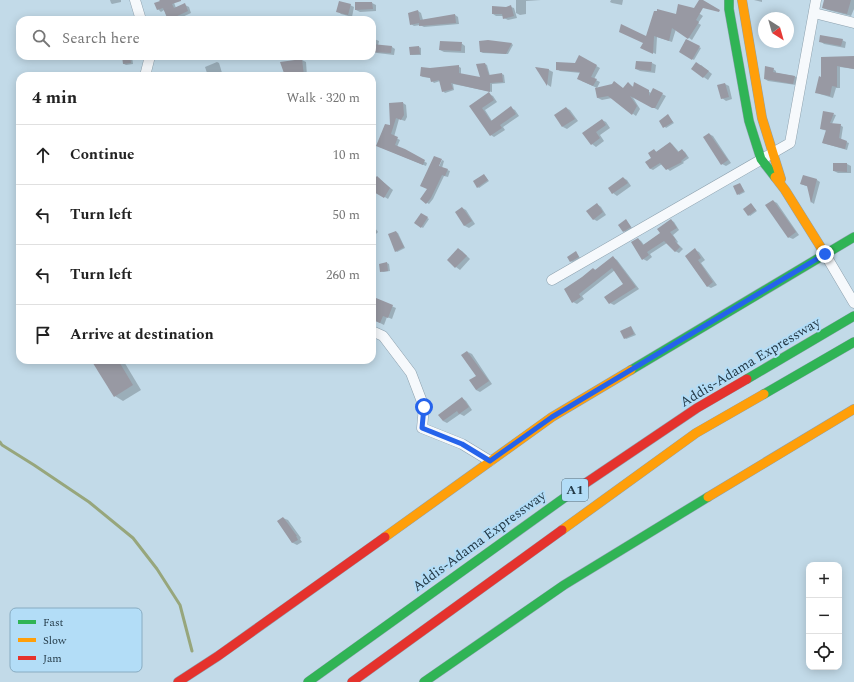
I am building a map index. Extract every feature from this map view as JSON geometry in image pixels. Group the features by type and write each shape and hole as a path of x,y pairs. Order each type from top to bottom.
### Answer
{"main road":[{"path":"729,0 749,121 761,159 785,190 825,254"},
{"path":"742,0 762,118 772,154 785,190"},
{"path":"178,682 218,656 552,417 854,237"},
{"name":"Addis-Adama Expressway","path":"308,682 563,498 716,397 854,316"},
{"name":"A1","path":"352,682 696,433 854,342"},
{"path":"424,682 564,585 854,410"}],"street":[{"path":"135,0 140,16"},
{"path":"552,280 772,154 790,142 816,0"},
{"path":"814,13 854,23"},
{"path":"146,72 149,60"},
{"path":"825,254 854,302"},
{"path":"376,333 383,336 411,373 424,407 422,428 462,444 490,461"}],"building":[{"path":"159,0 181,0 172,4 174,8 185,3 188,11 177,16 166,16 163,8 157,10 154,3 160,1"},
{"path":"699,0 703,0 720,10 719,12 703,8 696,20 699,22 688,39 672,28 669,41 654,36 653,54 640,48 643,43 619,32 621,24 646,36 654,11 657,11 657,9 676,14 678,4 694,8"},
{"path":"824,0 851,0 847,14 822,8"},
{"path":"339,1 351,4 348,15 336,12"},
{"path":"355,2 372,2 373,9 355,10"},
{"path":"511,5 514,16 503,19 502,14 492,14 492,6 506,7"},
{"path":"418,10 420,20 455,14 456,23 419,26 419,23 410,25 408,13"},
{"path":"820,35 843,39 841,46 819,42"},
{"path":"686,39 700,46 692,60 679,52"},
{"path":"488,40 512,43 506,54 480,52 479,41"},
{"path":"440,41 462,42 461,51 439,50"},
{"path":"376,44 392,46 391,53 376,52"},
{"path":"419,46 420,54 410,55 409,47"},
{"path":"579,55 597,65 591,77 597,79 593,86 577,79 580,72 556,70 556,62 575,63"},
{"path":"854,56 854,69 837,66 837,87 832,86 830,96 815,93 819,76 821,77 821,57"},
{"path":"122,60 131,60 131,63 123,64"},
{"path":"302,60 304,72 284,72 280,62"},
{"path":"636,61 652,62 651,71 635,69"},
{"path":"696,62 709,71 703,78 691,69"},
{"path":"485,63 489,75 502,73 503,82 490,83 490,92 451,83 453,89 442,92 439,80 431,82 430,78 420,76 421,67 430,68 459,65 459,73 480,77 476,64"},
{"path":"765,66 774,68 773,72 795,76 793,84 764,79"},
{"path":"535,67 549,69 547,86"},
{"path":"614,81 623,88 628,82 633,87 634,82 649,90 649,96 653,88 663,93 655,108 652,108 630,96 637,106 632,115 608,96 597,98 595,88 612,84"},
{"path":"725,83 729,97 721,99 717,85"},
{"path":"489,92 494,100 482,108 491,121 511,106 516,114 500,125 502,128 490,136 469,106"},
{"path":"403,102 404,115 401,120 396,118 391,134 398,137 395,145 425,160 423,165 376,146 385,124 390,125 389,103"},
{"path":"566,107 575,119 562,127 554,115"},
{"path":"823,111 834,113 830,123 841,124 839,138 847,141 845,149 822,143 826,130 820,129"},
{"path":"668,114 673,122 663,128 659,121"},
{"path":"602,119 606,125 596,132 600,138 591,145 582,133"},
{"path":"709,133 728,160 721,165 703,137"},
{"path":"670,142 678,152 682,149 687,156 681,161 682,162 666,170 660,163 650,169 645,162 651,158 648,153 654,149 656,152"},
{"path":"434,156 442,159 439,166 448,169 445,176 442,175 431,198 426,204 420,199 427,189 420,186"},
{"path":"833,163 847,163 847,172 833,171"},
{"path":"484,174 488,180 477,188 473,181"},
{"path":"803,175 817,179 811,203 807,186 800,184"},
{"path":"377,176 390,188 384,198 376,193"},
{"path":"623,177 628,183 612,194 608,188"},
{"path":"740,183 744,191 737,195 733,186"},
{"path":"773,200 796,232 788,238 765,205"},
{"path":"597,203 603,212 593,220 586,211"},
{"path":"751,203 756,210 748,216 743,209"},
{"path":"462,207 472,221 464,226 455,212"},
{"path":"421,213 428,217 421,228 414,223"},
{"path":"626,219 631,227 623,232 618,225"},
{"path":"671,219 677,228 670,232 680,247 675,252 664,241 647,252 649,255 642,260 631,242 638,238 643,245 660,233 657,229"},
{"path":"396,231 404,247 395,252 388,234"},
{"path":"458,248 467,256 455,268 447,260"},
{"path":"695,248 701,258 698,260 713,282 707,287 685,256"},
{"path":"576,251 579,257 570,262 567,257"},
{"path":"613,256 636,287 609,304 604,297 623,284 612,268 579,294 581,297 572,303 564,289 593,268 595,270"},
{"path":"387,262 388,271 380,272 379,264"},
{"path":"376,298 393,305 388,318 383,316 380,323 376,321"},
{"path":"631,326 634,334 624,339 620,331"},
{"path":"467,351 489,381 476,390 469,380 476,376 461,355"},
{"path":"93,364 120,364 133,385 114,397"},
{"path":"462,397 469,407 459,414 457,411 443,421 438,415"},
{"path":"283,517 297,536 298,540 292,543 277,521"}],"waterway":[{"path":"0,442 2,445 89,502 133,538 157,569 180,605 192,651"}],"traffic: fast":[{"path":"729,0 729,9 749,121 761,159 775,177"},
{"path":"631,370 854,237"},
{"path":"747,379 854,316"},
{"path":"764,394 854,342"},
{"path":"308,682 571,493"},
{"path":"424,682 564,585 708,497"}],"traffic: slow":[{"path":"742,0 762,118 781,179"},
{"path":"775,177 785,190 825,254"},
{"path":"385,537 552,417 631,370"},
{"path":"562,530 696,433 764,394"},
{"path":"708,497 854,409"}],"traffic: jam":[{"path":"571,493 697,408 747,379"},
{"path":"352,682 562,530"},
{"path":"178,682 218,656 385,537"}],"route":[{"path":"424,407 422,428 462,444 490,461 552,417 825,254"}]}
